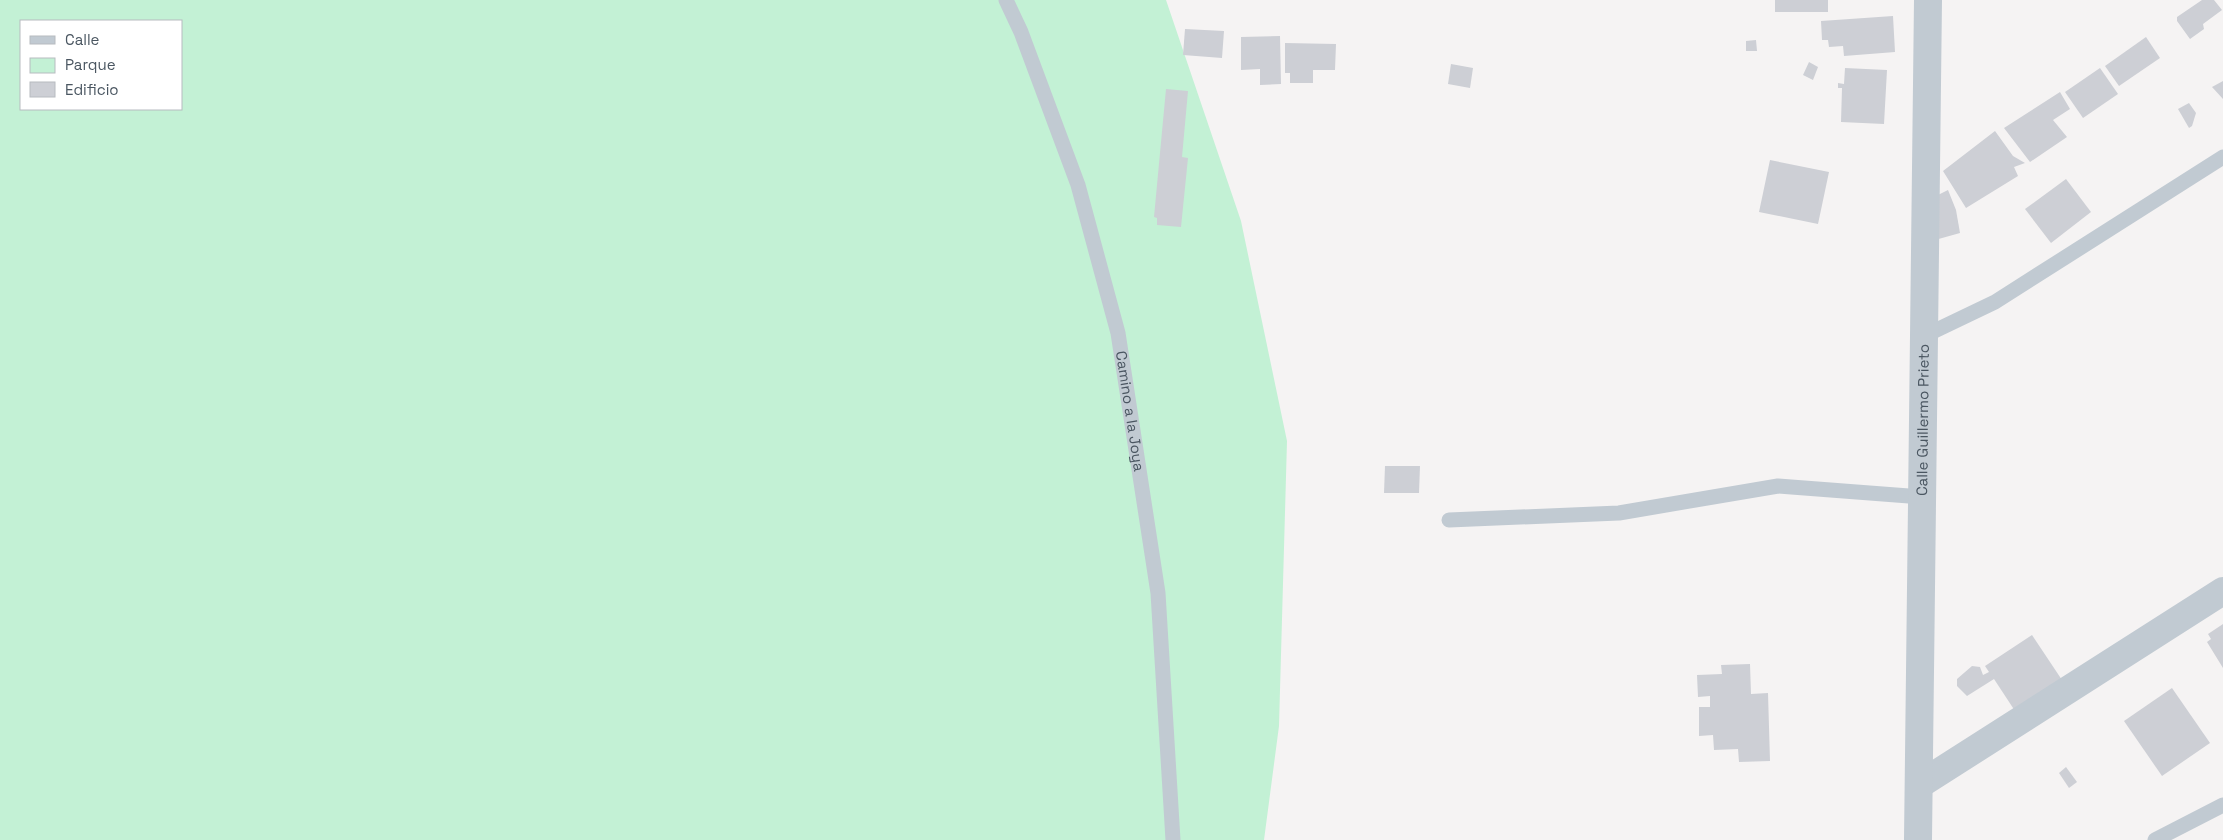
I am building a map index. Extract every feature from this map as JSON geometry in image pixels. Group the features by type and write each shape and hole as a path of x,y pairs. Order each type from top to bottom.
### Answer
{"street":[{"name":"Calle Guillermo Prieto","path":"1918,840 1928,0"},
{"path":"1919,785 2223,591"}],"lane":[{"name":"Camino a la Joya","path":"1006,0 1021,32 1078,185 1118,333 1158,593 1172,840"},
{"path":"1924,336 1995,302 2223,157"},
{"path":"1449,520 1618,513 1778,486 1922,497"},
{"path":"2156,840 2223,805"}],"green space":[{"path":"0,0 1166,0 1241,221 1287,441 1279,726 1264,840 0,840"}],"building":[{"path":"1775,0 1828,0 1828,12 1775,12"},
{"path":"2202,0 2214,0 2222,10 2203,24 2204,29 2190,39 2177,21 2177,17"},
{"path":"1893,16 1895,52 1844,56 1843,46 1829,47 1828,40 1822,40 1821,21"},
{"path":"1185,29 1224,31 1222,58 1183,55"},
{"path":"1280,36 1281,84 1260,85 1260,69 1241,70 1241,37"},
{"path":"2146,37 2160,58 2119,86 2105,66"},
{"path":"1756,40 1757,51 1746,51 1746,41"},
{"path":"1285,43 1336,44 1335,70 1313,70 1313,83 1290,83 1290,73 1285,73"},
{"path":"1809,62 1818,67 1813,80 1803,75"},
{"path":"1451,64 1473,68 1470,88 1448,84"},
{"path":"1845,68 1887,70 1884,124 1841,122 1842,88 1838,88 1838,83 1844,84"},
{"path":"2100,68 2118,94 2083,118 2065,92"},
{"path":"2223,81 2223,99 2212,87"},
{"path":"1166,89 1188,91 1182,157 1188,158 1181,227 1157,225 1157,218 1154,217"},
{"path":"2060,92 2070,109 2053,120 2067,137 2030,162 2004,128"},
{"path":"2189,103 2196,113 2192,126 2189,128 2178,109"},
{"path":"1995,131 2013,156 2025,163 2014,167 2018,176 1966,208 1943,171"},
{"path":"1770,160 1829,172 1818,224 1759,212"},
{"path":"2066,179 2091,212 2051,243 2025,209"},
{"path":"1948,190 1956,210 1960,233 1935,240 1934,197"},
{"path":"1385,466 1420,466 1419,493 1384,493"},
{"path":"2223,624 2223,668 2207,642 2211,639 2208,634"},
{"path":"2032,635 2062,680 2015,711 1994,679 1967,696 1957,686 1957,679 1972,666 1980,667 1983,675 1989,672 1985,666"},
{"path":"1750,664 1751,694 1768,693 1770,761 1739,762 1738,749 1714,750 1713,735 1699,736 1699,707 1710,707 1710,696 1698,697 1697,675 1722,674 1721,665"},
{"path":"2172,688 2210,743 2162,776 2124,721"},
{"path":"2066,767 2077,782 2069,788 2059,773"}]}
